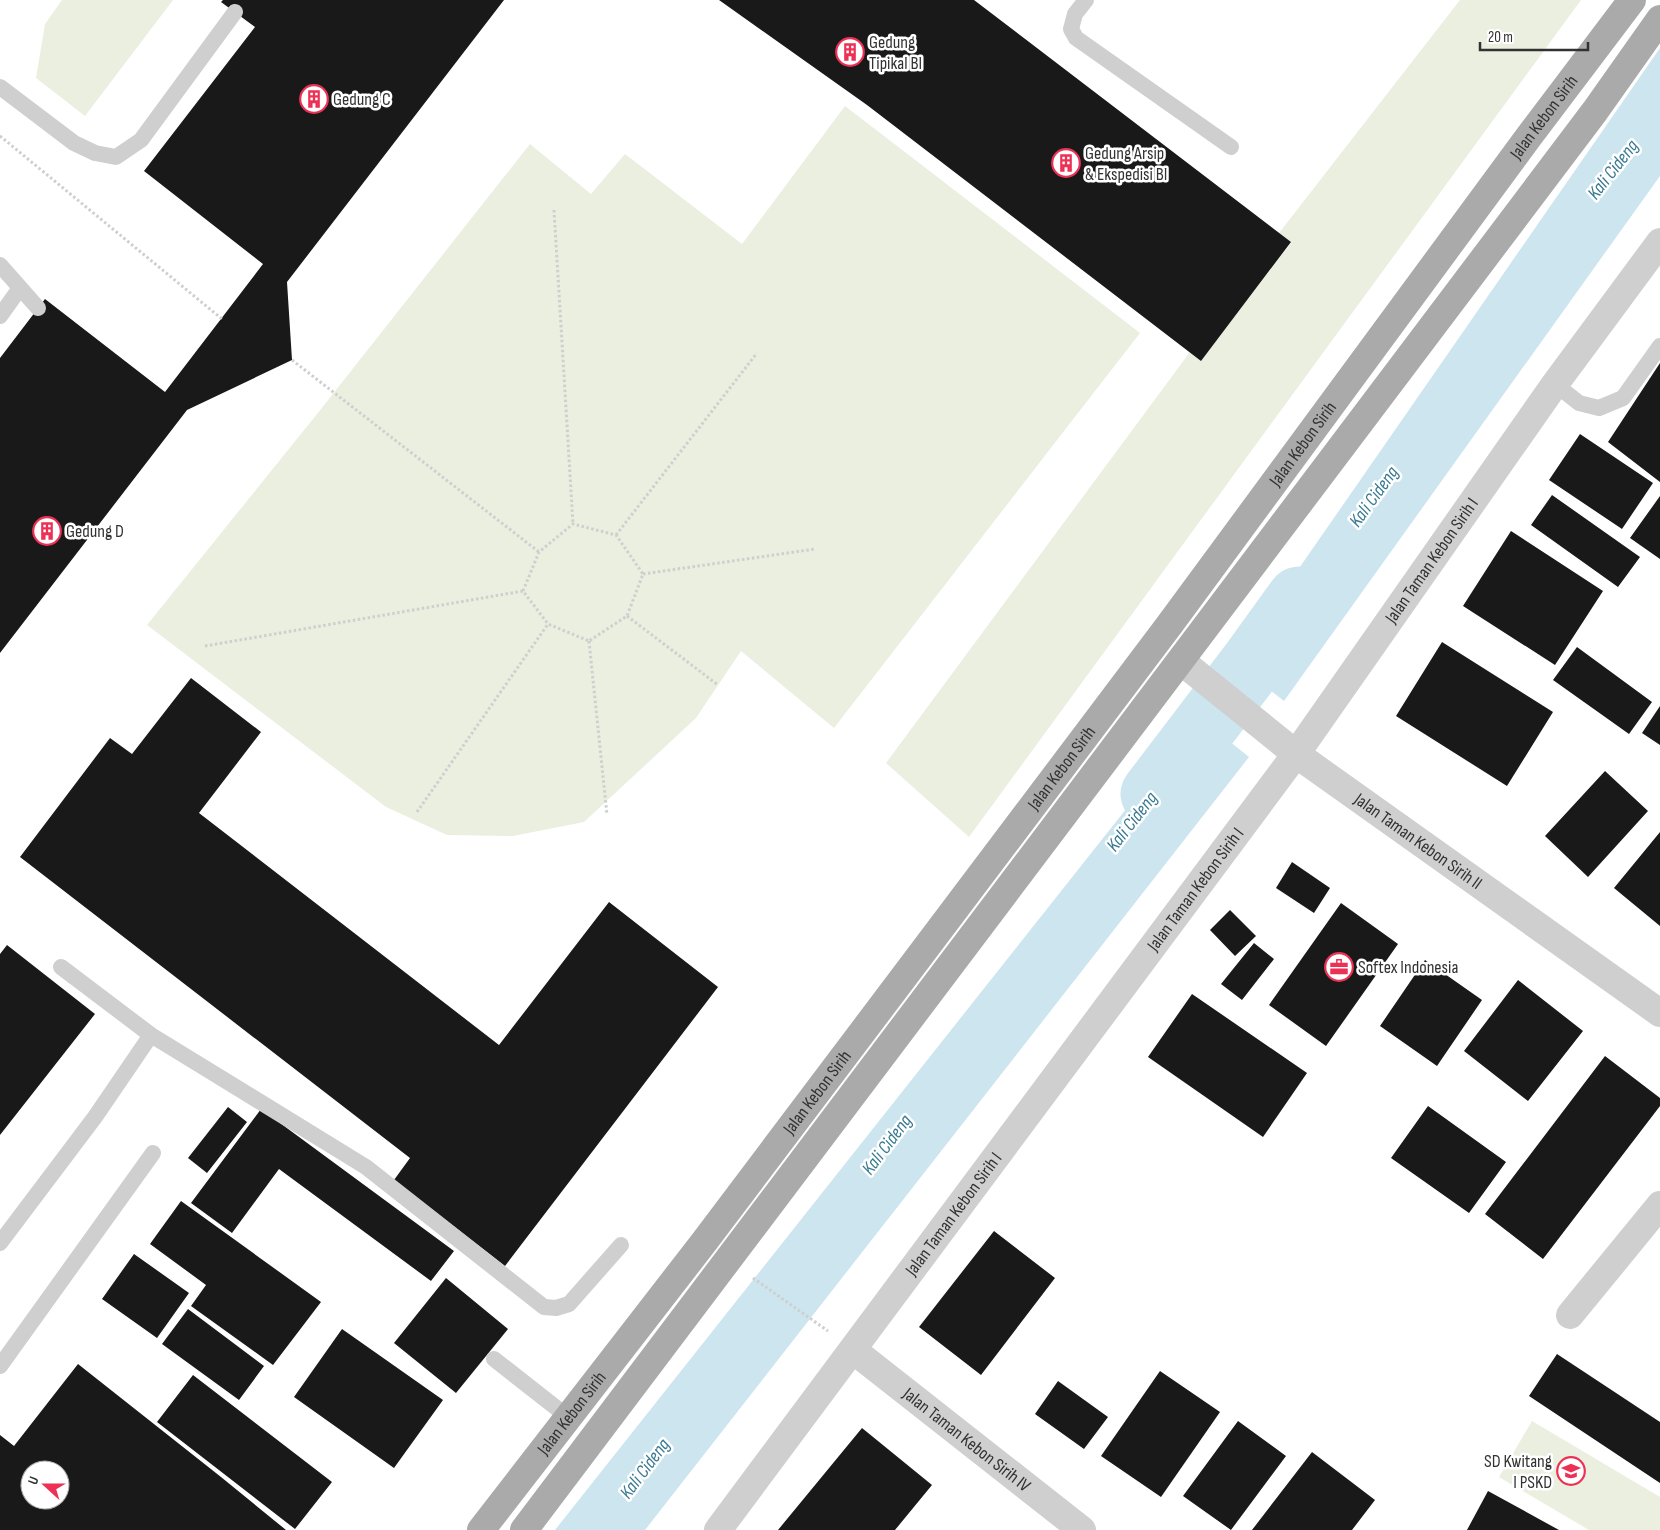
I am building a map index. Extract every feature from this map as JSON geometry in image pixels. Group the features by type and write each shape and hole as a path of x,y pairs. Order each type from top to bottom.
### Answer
{"main road":[{"name":"Jalan Kebon Sirih","path":"481,1530 704,1242 1158,640 1521,147 1632,0"},
{"name":"Jalan Kebon Sirih","path":"524,1530 1595,111 1660,19"}],"street":[{"name":"Jalan Taman Kebon Sirih I","path":"718,1530 1296,754 1555,384 1660,242"},
{"name":"Jalan Taman Kebon Sirih II","path":"1181,660 1296,754 1660,1012"},
{"path":"1570,1316 1660,1205"},
{"name":"Jalan Taman Kebon Sirih IV","path":"853,1350 1082,1530"}],"lane":[{"path":"1086,0 1075,14 1071,30 1076,38 1231,147"},
{"path":"0,87 74,143 96,154 116,157 141,140 235,12"},
{"path":"0,265 38,308"},
{"path":"0,316 20,288"},
{"path":"1555,384 1579,403 1599,408 1623,398 1660,346"},
{"path":"61,967 151,1035 366,1167 544,1307 556,1308 569,1304 621,1245"},
{"path":"0,1243 95,1117 151,1035"},
{"path":"0,1366 153,1153"},
{"path":"494,1359 568,1417"}],"path":[{"path":"0,136 222,319"},
{"path":"554,210 573,524"},
{"path":"616,536 757,353"},
{"path":"292,360 539,552"},
{"path":"573,524 616,536 643,574"},
{"path":"523,591 539,552 573,524"},
{"path":"643,574 815,549"},
{"path":"589,641 627,616 643,574"},
{"path":"523,591 548,624 589,641"},
{"path":"205,646 523,591"},
{"path":"627,616 718,685"},
{"path":"417,812 548,624"},
{"path":"589,641 607,815"},
{"path":"748,1274 818,1324"}],"shaded area":[{"path":"62,0 173,0 85,116 36,78 45,24"},
{"path":"1460,0 1581,0 969,837 886,763 1190,352 1201,360 1291,243 1279,233"},
{"path":"845,106 1140,333 834,728 741,651 696,718 584,822 513,836 447,835 386,807 147,625 321,409 530,144 591,194 625,154 742,244"},
{"path":"1532,1421 1660,1497 1660,1530 1589,1530 1499,1477"}],"water":[{"path":"1660,48 1660,176 1284,701 1234,662"},
{"path":"1199,717 1249,757 645,1530 555,1530"}],"building":[{"path":"223,0 504,0 287,282 292,360 187,410 0,653 0,358 45,299 165,392 263,264 144,171 255,27 221,2"},
{"name":"Gedung Arsip & Ekspedisi BI","path":"719,0 974,0 1291,242 1201,361 867,105"},
{"path":"1660,363 1660,482 1608,442"},
{"path":"1580,434 1653,483 1622,529 1549,480"},
{"path":"1552,495 1640,557 1618,587 1531,525"},
{"path":"1660,496 1660,559 1630,538"},
{"path":"1511,531 1603,591 1555,665 1463,606"},
{"path":"1442,642 1553,712 1507,786 1396,716"},
{"path":"1577,647 1652,702 1629,734 1553,680"},
{"path":"191,678 261,732 199,813 499,1045 609,902 718,987 505,1266 394,1180 410,1158 20,857 110,738 132,754"},
{"path":"1660,706 1660,745 1642,733"},
{"path":"1605,771 1648,811 1588,877 1545,836"},
{"path":"1660,832 1660,926 1614,888"},
{"path":"1292,862 1330,888 1314,913 1276,888"},
{"path":"1341,903 1398,944 1326,1046 1269,1005"},
{"path":"1230,910 1256,936 1235,956 1210,930"},
{"path":"1254,943 1274,959 1242,1000 1221,984"},
{"path":"7,945 95,1014 0,1135 0,954"},
{"path":"1425,960 1482,1000 1437,1066 1380,1026"},
{"path":"1518,980 1583,1031 1528,1101 1464,1051"},
{"path":"1192,994 1307,1073 1263,1137 1148,1057"},
{"path":"1605,1056 1660,1098 1660,1106 1543,1259 1485,1214"},
{"path":"1428,1106 1506,1162 1469,1213 1391,1158"},
{"path":"228,1107 247,1122 207,1173 188,1158"},
{"path":"261,1109 454,1251 431,1281 279,1169 232,1233 191,1203"},
{"path":"181,1201 321,1302 273,1365 191,1306 206,1285 150,1244"},
{"path":"994,1231 1055,1278 981,1375 919,1327"},
{"path":"134,1254 189,1293 157,1338 102,1299"},
{"path":"446,1278 508,1329 456,1393 394,1343"},
{"path":"188,1309 264,1366 239,1400 162,1344"},
{"path":"342,1329 443,1400 394,1468 294,1397"},
{"path":"1557,1354 1660,1422 1660,1483 1529,1396"},
{"path":"78,1364 286,1530 0,1530 0,1435 14,1446"},
{"path":"1160,1371 1220,1412 1161,1497 1101,1456"},
{"path":"193,1375 332,1482 295,1529 157,1422"},
{"path":"1058,1381 1108,1417 1084,1449 1035,1414"},
{"path":"1238,1421 1286,1456 1231,1530 1183,1496"},
{"path":"862,1428 932,1485 895,1530 778,1530"},
{"path":"1312,1452 1375,1500 1352,1530 1252,1530"},
{"path":"1488,1491 1559,1530 1467,1530"}],"waterway":[{"name":"Kali Cideng","path":"1153,794 1299,599"}],"place":[{"name":"Gedung Tipikal BI","path":"850,52"},
{"name":"Gedung C","path":"314,99"},
{"name":"Gedung Arsip & Ekspedisi BI","path":"1066,163"},
{"name":"Gedung D","path":"47,531"},
{"name":"Softex Indonesia","path":"1339,967"},
{"name":"SD Kwitang I PSKD","path":"1571,1471"}]}
